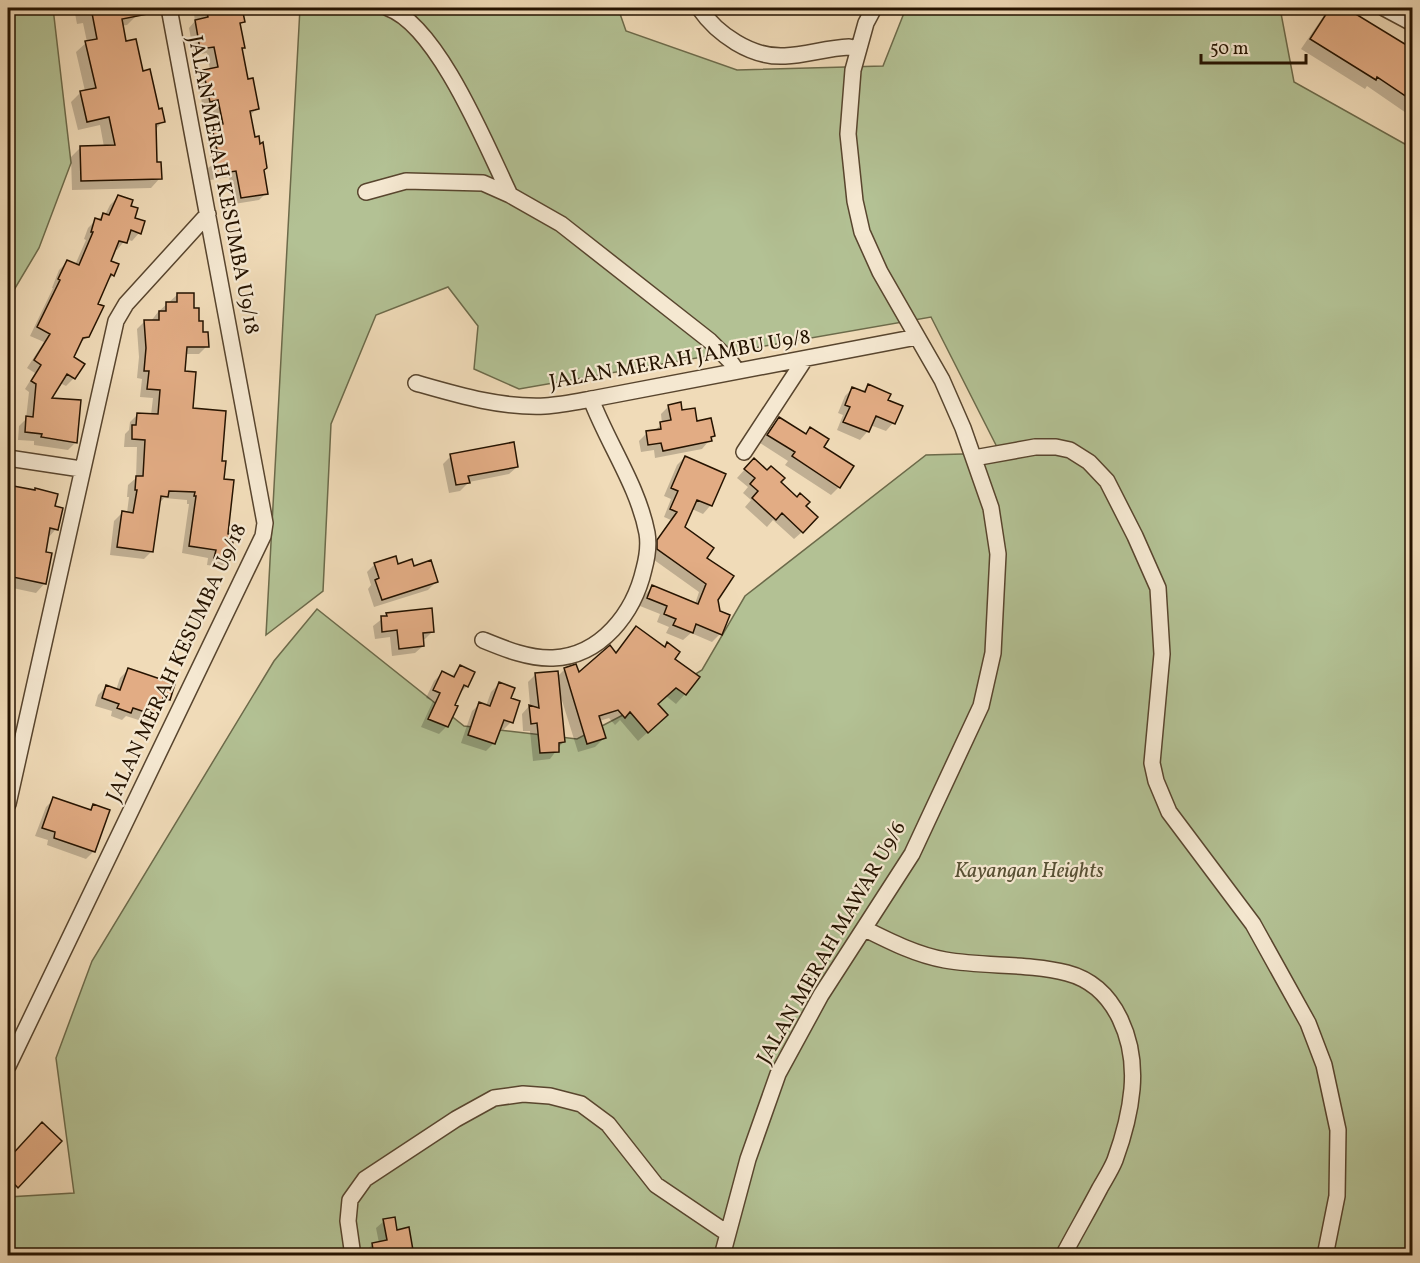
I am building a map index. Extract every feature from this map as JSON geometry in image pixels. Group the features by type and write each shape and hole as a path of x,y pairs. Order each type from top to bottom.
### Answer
{"street":[{"name":"JALAN MERAH KESUMBA U9/18","path":"8,1066 263,536 265,523 169,8"},
{"path":"388,8 399,12 413,22 431,44 466,103 510,195"},
{"path":"699,8 708,21 726,36 740,45 768,55 782,57 841,47 858,50"},
{"name":"JALAN MERAH MAWAR U9/6","path":"722,1256 748,1159 778,1074 821,995 865,929 917,843 981,706 993,653 998,554 991,508 963,428 942,380 880,272 862,232 857,211 848,135 853,70 866,23 873,8"},
{"path":"1384,8 1413,23"},
{"path":"366,192 406,181 453,181 483,183 510,195 570,231 710,341 730,360 737,371"},
{"path":"9,794 116,321 126,304 208,214"},
{"name":"JALAN MERAH JAMBU U9/8","path":"416,383 482,401 546,406 917,337"},
{"path":"744,452 805,358"},
{"path":"483,640 522,654 552,658 574,655 601,641 629,609 641,582 647,557 648,536 635,495 591,399"},
{"path":"974,458 1035,447 1056,447 1070,450 1089,462 1107,481 1158,588 1162,654 1152,763 1156,781 1169,812 1253,924 1308,1023 1324,1065 1338,1130 1337,1196 1325,1256"},
{"path":"8,458 81,469"},
{"path":"865,929 925,956 1037,968 1074,975 1097,986 1113,1005 1128,1040 1132,1089 1114,1161 1063,1256"},
{"path":"353,1256 348,1221 350,1200 365,1179 456,1119 494,1098 523,1094 550,1096 581,1104 608,1124 656,1185 727,1233"}],"green space":[{"path":"8,8 53,8 71,163 39,248 8,300"},
{"name":"Kayangan Heights","path":"300,8 618,8 626,31 737,70 883,66 906,8 1280,8 1294,82 1412,148 1412,1255 8,1256 8,1197 74,1193 56,1058 92,961 274,661 317,609 464,726 577,739 671,690 702,670 745,596 926,455 1000,453 931,317 519,389 474,369 478,326 448,287 376,315 331,424 323,591 266,635"}],"building":[{"path":"91,8 153,8 153,13 122,19 126,41 136,39 143,71 150,69 159,109 162,108 165,122 156,124 157,162 161,162 162,179 81,181 80,146 115,145 109,117 87,122 80,91 96,88 85,41 97,39"},
{"path":"206,8 242,8 245,22 240,23 245,48 242,48 248,79 253,78 259,109 250,111 255,137 259,136 260,144 263,142 268,194 241,198 236,171 217,174 214,160 219,159 212,127 223,124 218,100 210,102 203,70 218,67 214,47 200,49 195,20 208,17"},
{"path":"1330,8 1346,8 1413,49 1413,101 1377,77 1376,80 1310,39"},
{"path":"118,195 133,200 131,206 138,208 135,218 145,221 141,234 131,230 127,243 119,241 111,261 119,264 114,276 111,274 98,304 104,306 89,337 83,338 74,357 85,364 75,379 67,374 52,398 81,400 77,443 25,432 26,416 33,417 36,384 31,381 41,365 34,360 50,334 37,327 67,260 79,265 93,232 91,232 95,218 101,220 103,213 109,215"},
{"path":"177,293 194,293 194,308 199,308 199,321 203,321 203,332 208,332 209,347 187,347 185,371 196,372 193,408 226,411 222,461 226,461 224,479 234,480 228,534 234,535 230,560 214,558 216,550 189,546 195,492 169,491 168,497 161,496 153,552 117,547 122,511 133,513 137,490 135,490 136,476 143,476 145,440 132,439 132,425 136,425 137,413 158,414 160,390 147,389 149,371 144,371 146,348 144,320 159,320 159,311 166,311 166,302 177,302"},
{"path":"868,384 891,394 888,400 903,406 895,424 876,416 869,432 843,422 850,407 845,405 852,387 865,392"},
{"path":"681,402 682,410 695,408 697,421 711,418 715,436 711,437 712,441 663,451 661,443 648,445 646,431 661,429 660,422 671,420 668,405"},
{"path":"779,417 806,434 810,427 829,439 824,447 854,466 840,488 792,456 795,452 767,435"},
{"path":"514,442 518,467 468,476 470,483 456,485 450,454"},
{"path":"685,456 726,474 712,506 697,500 685,527 714,548 707,558 734,576 718,600 720,611 730,615 722,635 696,624 693,633 673,625 676,619 664,614 667,606 647,598 652,585 698,604 706,584 657,549 657,540 677,512 670,509 678,491 671,488"},
{"path":"754,458 767,470 771,466 785,478 781,482 797,497 800,493 810,502 806,506 818,517 803,533 782,513 776,520 752,498 758,491 750,484 755,478 744,469"},
{"path":"8,485 35,490 35,488 58,494 55,506 63,508 58,530 50,528 46,552 52,553 46,584 8,576"},
{"path":"396,556 398,564 412,559 414,566 431,560 438,582 382,600 375,580 379,578 374,563"},
{"path":"432,608 434,632 423,633 424,646 399,649 397,630 382,632 381,616 387,616 386,613"},
{"path":"636,626 665,647 667,642 680,652 675,659 700,677 686,695 676,688 658,704 668,715 648,733 630,712 625,718 618,710 599,716 606,738 587,744 564,668 576,664 579,672 610,645 616,653"},
{"path":"460,665 475,672 468,687 464,685 455,705 458,706 448,727 428,719 440,693 433,690 442,671 454,677"},
{"path":"128,668 175,684 170,700 163,698 157,716 133,708 131,713 117,708 119,704 102,698 106,685 120,690"},
{"path":"558,671 565,742 559,743 559,752 540,753 537,723 531,724 529,705 539,708 535,673"},
{"path":"499,682 515,688 511,698 520,701 513,723 504,720 495,744 468,735 479,702 490,706"},
{"path":"53,797 91,810 93,804 110,810 95,852 54,838 55,832 42,828"},
{"path":"42,1122 62,1141 18,1188 8,1177 8,1159"},
{"path":"395,1217 397,1230 409,1227 414,1256 374,1256 372,1243 387,1240 383,1219"}]}
